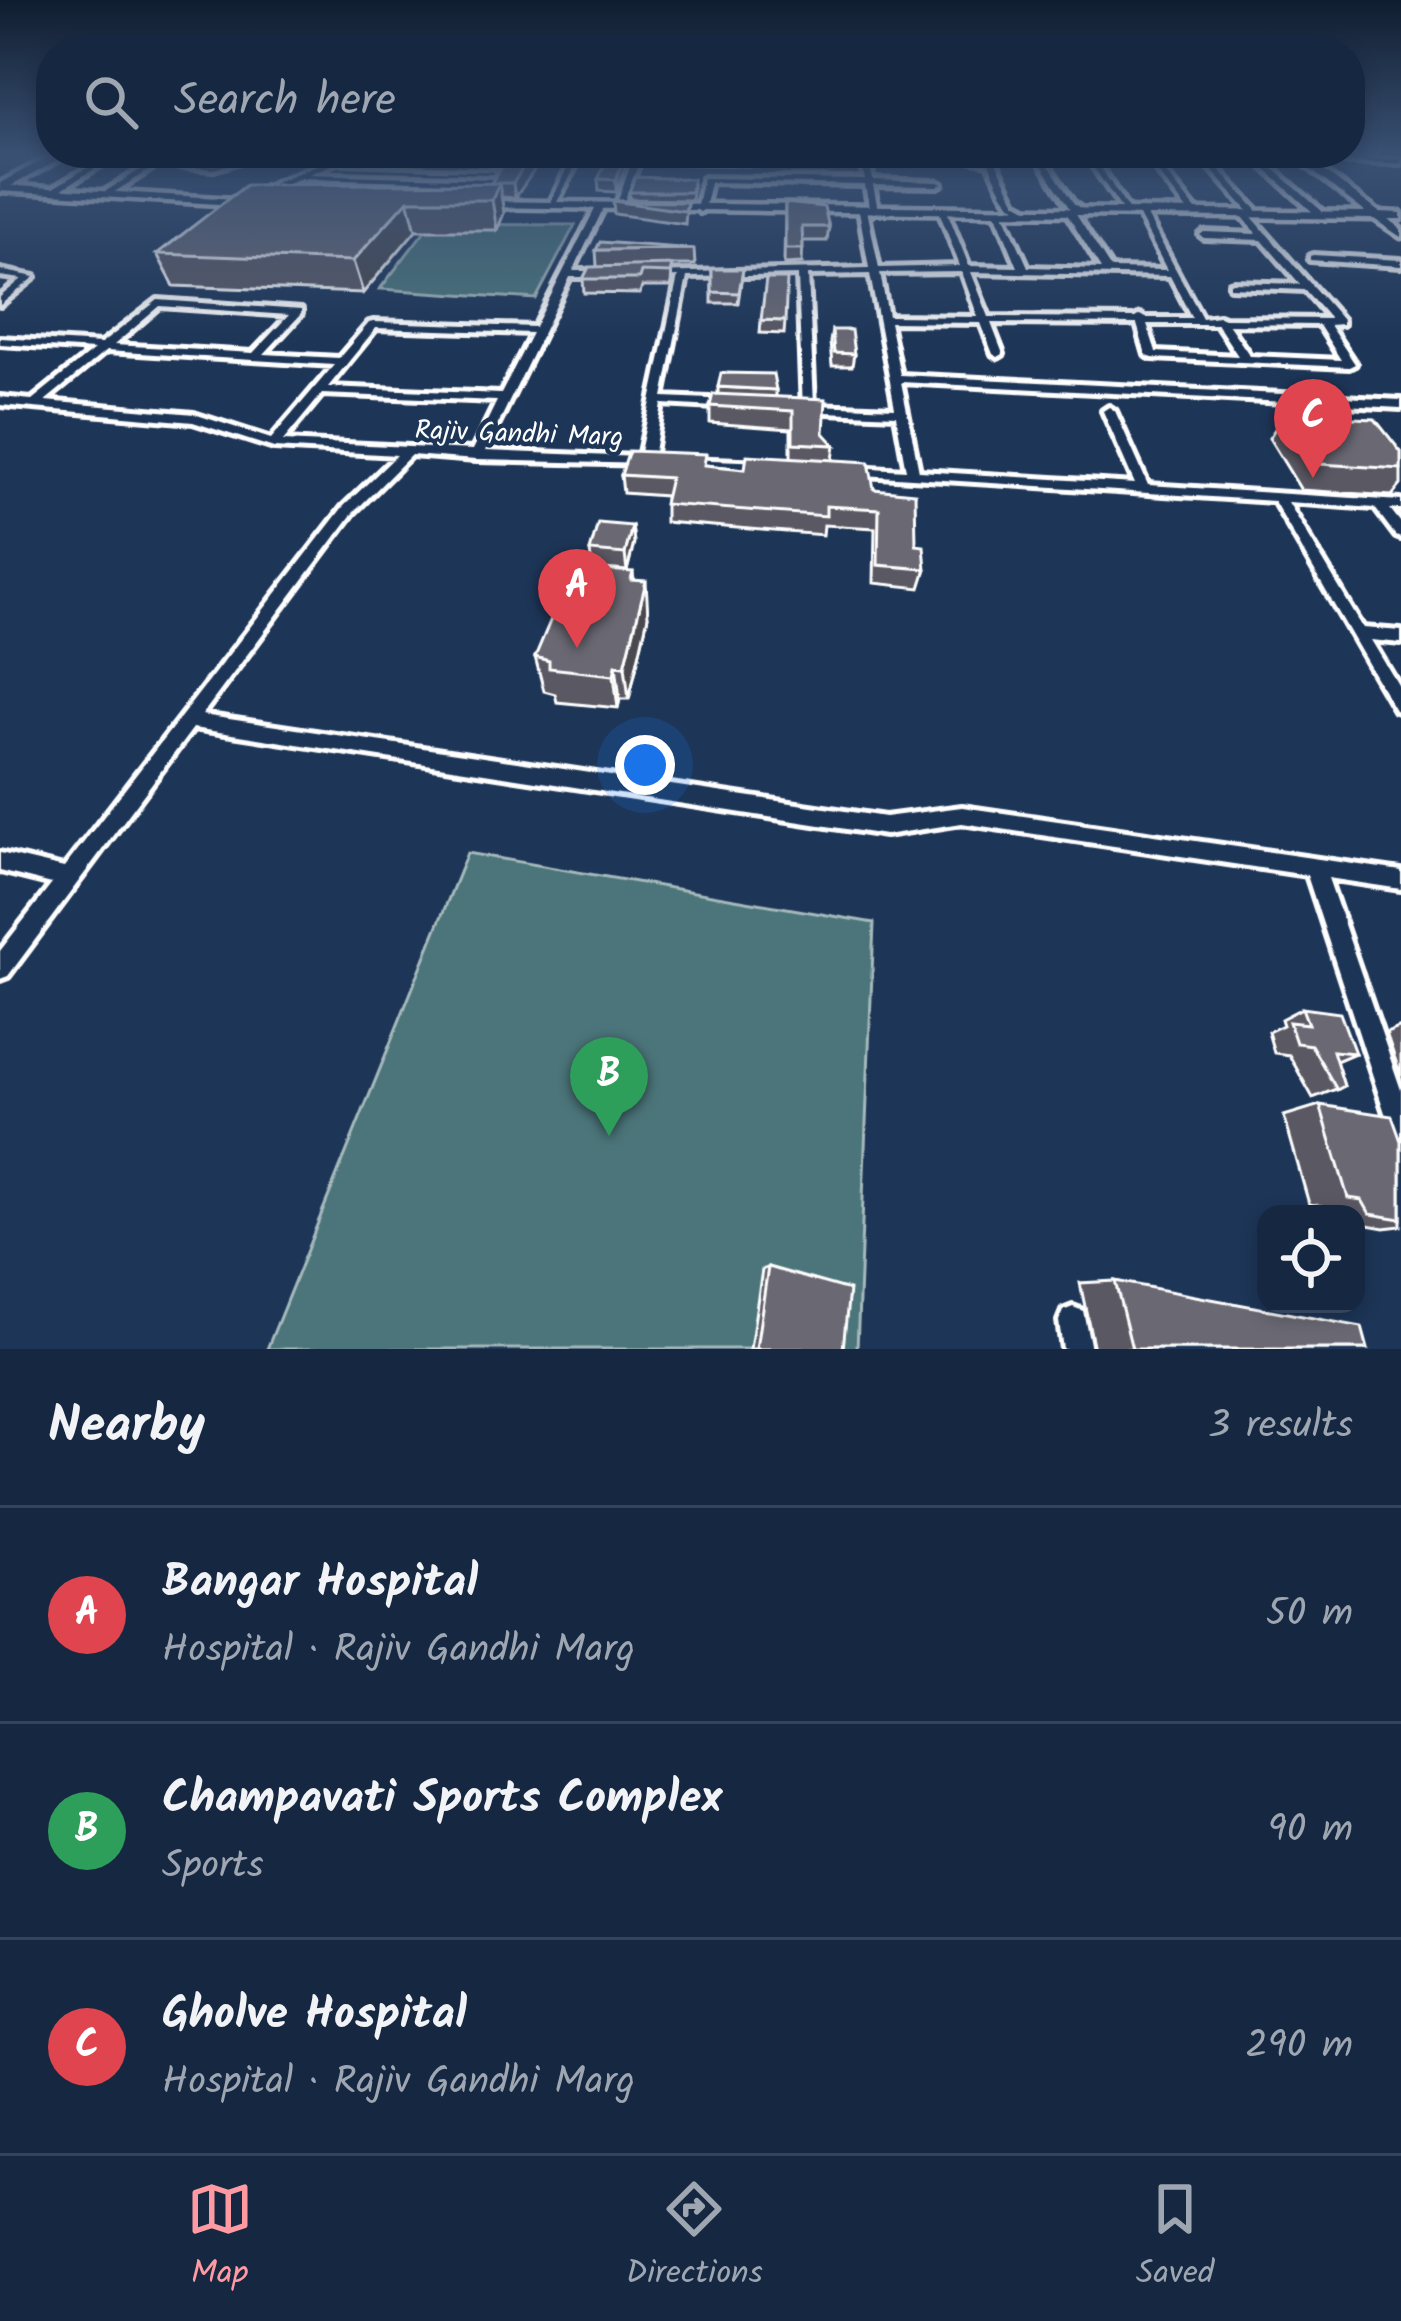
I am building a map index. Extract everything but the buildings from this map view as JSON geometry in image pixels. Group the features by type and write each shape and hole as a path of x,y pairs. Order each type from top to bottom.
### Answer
{"street":[{"path":"476,456 594,219"},
{"path":"870,219 874,270 913,474"},
{"path":"946,219 998,354"},
{"path":"1002,219 1024,270"},
{"path":"1079,219 1108,272"},
{"path":"1139,219 1197,317"},
{"path":"884,319 1197,317 1324,326 1337,322 1252,219"},
{"path":"1204,235 1264,237"},
{"path":"1313,258 1401,263"},
{"path":"638,274 965,269 1174,273"},
{"path":"0,273 30,277 0,302"},
{"path":"803,273 808,408"},
{"path":"567,274 614,274"},
{"path":"644,461 682,275"},
{"path":"1233,285 1308,287"},
{"path":"36,403 158,303 297,312 257,355"},
{"path":"1140,318 1152,355 1349,364 1324,326"},
{"path":"1219,319 1246,359"},
{"path":"274,444 373,325 539,330"},
{"path":"0,341 342,362"},
{"path":"895,378 1401,404"},
{"path":"318,390 505,398"},
{"path":"657,400 743,404"},
{"name":"Rajiv Gandhi Marg","path":"0,401 194,418 274,444 788,467"},
{"path":"786,406 902,412"},
{"path":"1109,411 1143,488"},
{"path":"0,968 348,510 406,453"},
{"path":"830,470 1401,505"},
{"path":"1278,497 1401,705"},
{"path":"1379,503 1401,533"},
{"path":"1359,633 1401,637"},
{"path":"188,720 884,826 962,815 1401,880"},
{"path":"0,862 68,878"},
{"path":"1315,870 1397,1100 1401,1125"}],"green space":[{"path":"430,224 575,225 536,299 380,289"},
{"path":"467,853 874,923 857,1349 267,1349"}],"place":[{"name":"Gholve Hospital","path":"1313,478"},
{"name":"Bangar Hospital","path":"577,648"},
{"name":"Champavati Sports Complex","path":"609,1136"}]}
